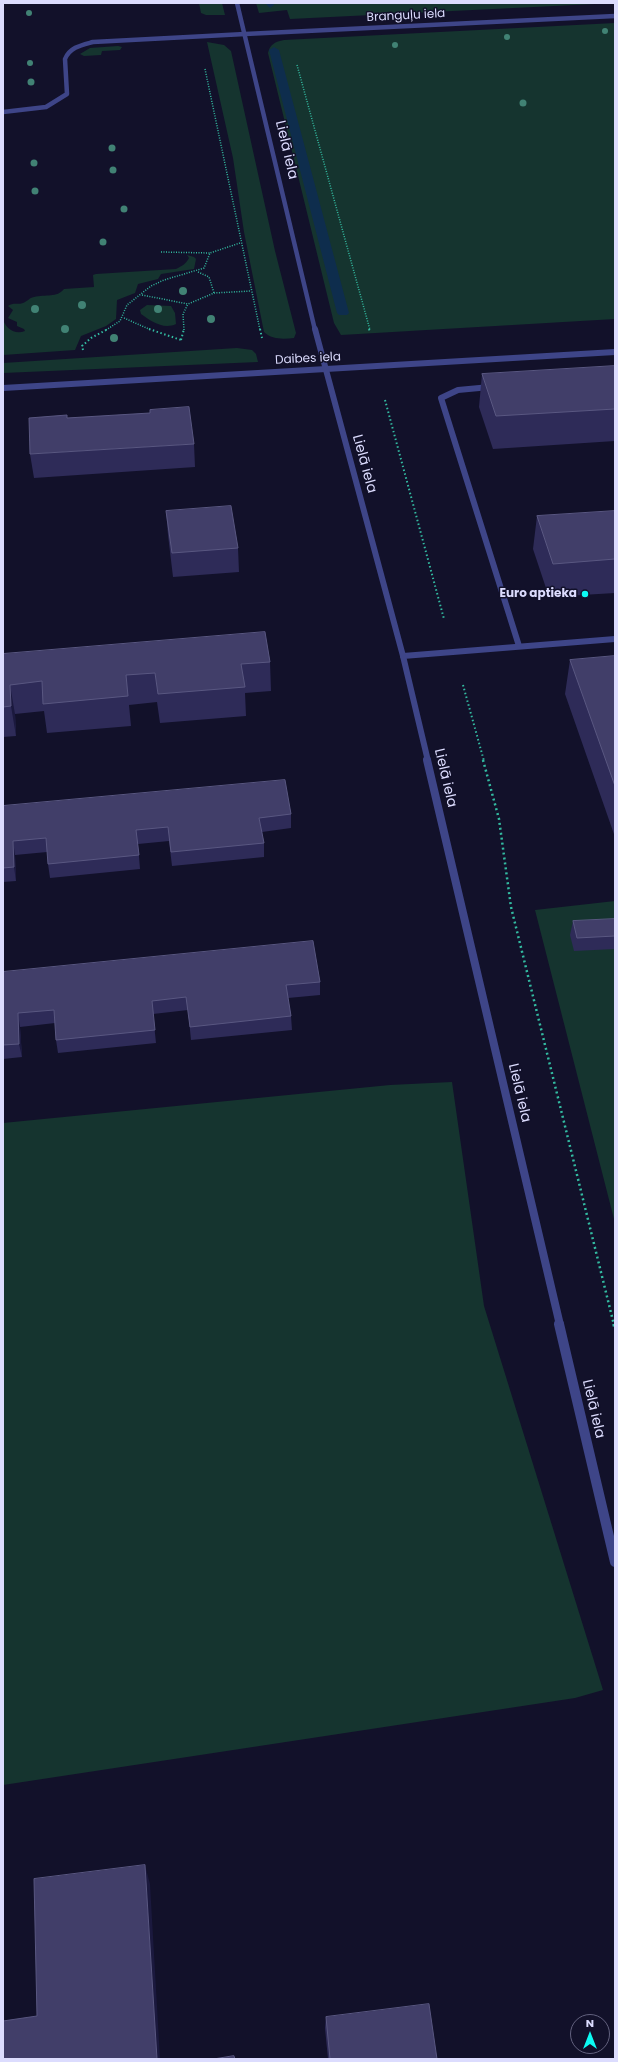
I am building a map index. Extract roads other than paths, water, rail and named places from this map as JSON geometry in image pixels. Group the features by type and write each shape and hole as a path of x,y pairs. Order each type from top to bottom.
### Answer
{"street":[{"name":"Lielā iela","path":"237,3 324,369 403,656 615,1562"},
{"name":"Branguļu iela","path":"3,112 42,108 55,105 67,94 65,58 67,52 72,47 93,42 615,16"},
{"name":"Daibes iela","path":"3,388 615,352"},
{"path":"501,386 462,388 448,392 442,398 520,646"},
{"path":"403,656 615,639"}],"waterway":[{"path":"274,50 343,313"}],"place":[{"name":"Euro aptieka","path":"585,594"}]}
